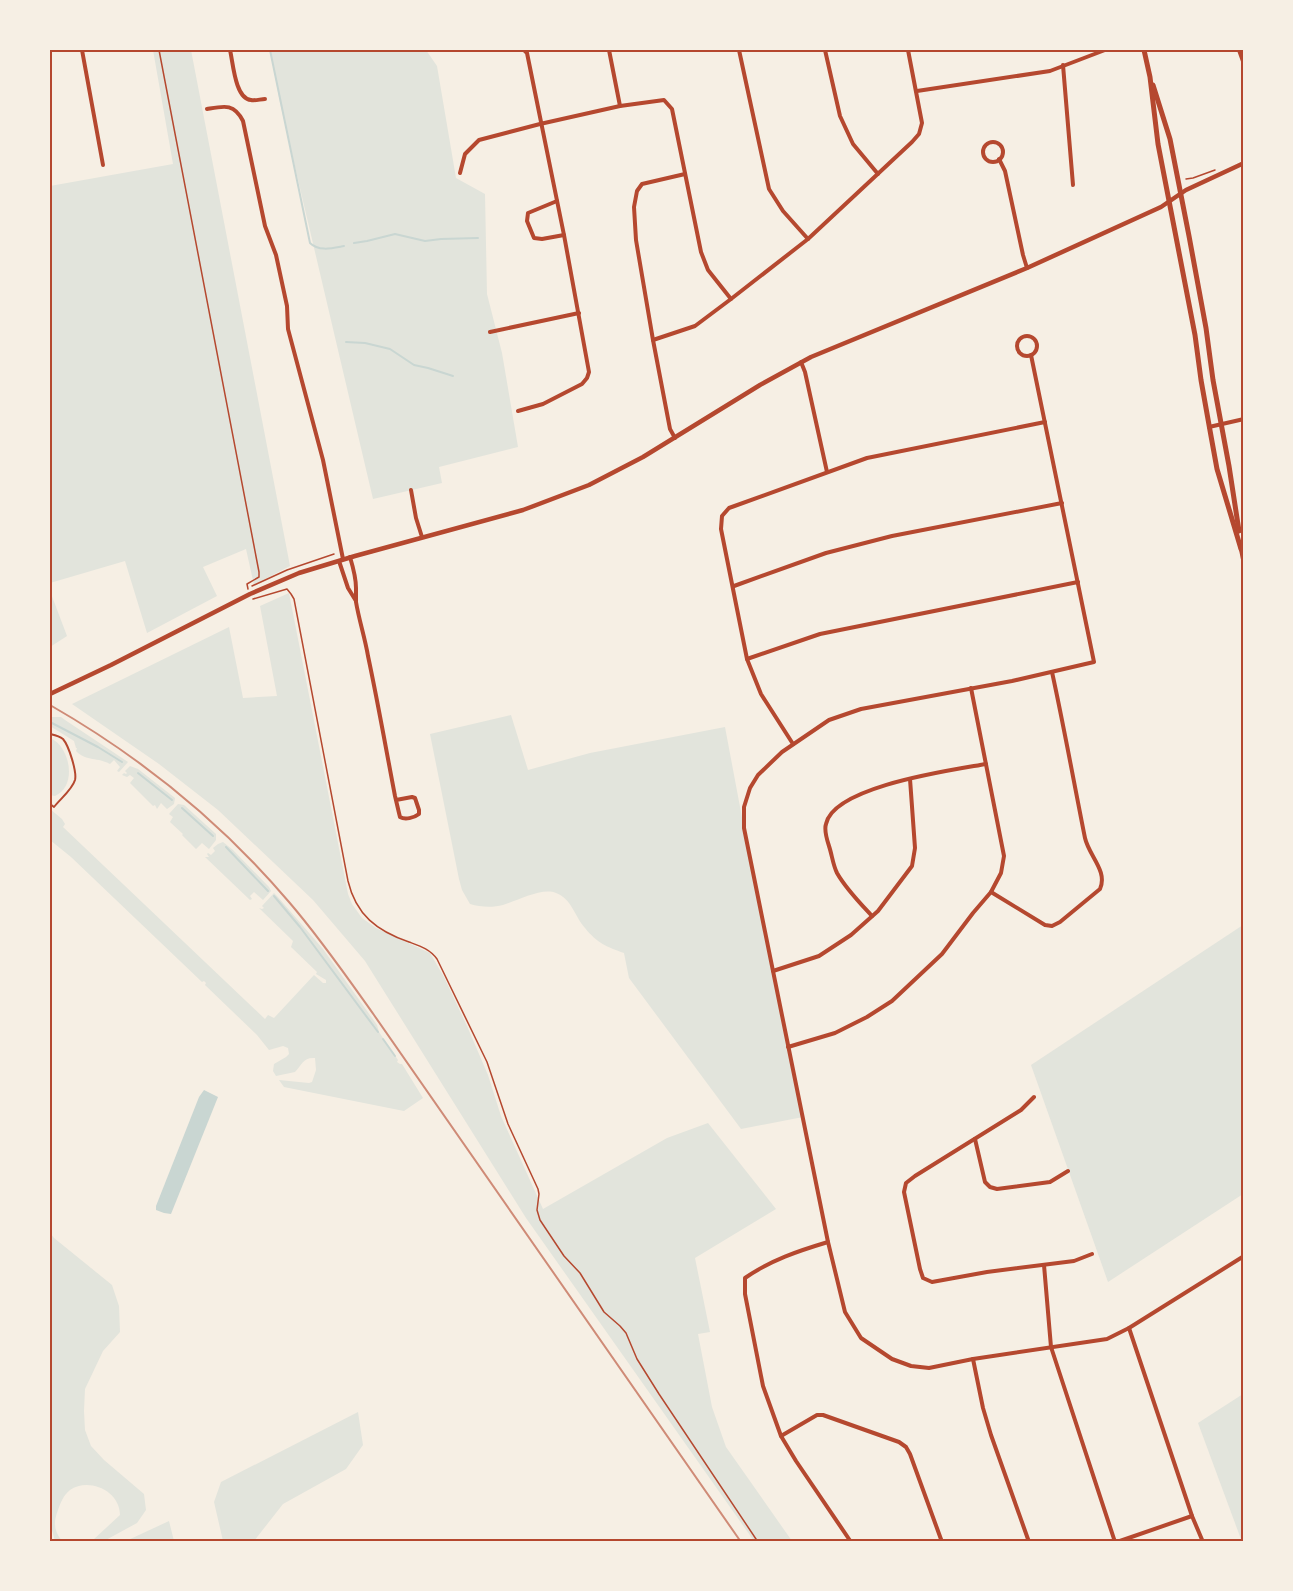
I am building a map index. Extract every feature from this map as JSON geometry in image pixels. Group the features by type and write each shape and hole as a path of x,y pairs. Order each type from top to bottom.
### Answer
{"main road":[{"path":"1144,50 1150,77 1158,144 1195,335 1217,469 1244,562"},
{"path":"1150,77 1170,139 1206,328 1241,549"}],"street":[{"path":"82,50 103,165"},
{"path":"230,50 237,86 244,98 265,99"},
{"path":"518,411 543,404 582,384 589,372 557,201 524,50"},
{"path":"609,50 620,106"},
{"path":"739,50 769,189 783,211 808,239"},
{"path":"825,50 840,116 853,144 878,174"},
{"path":"653,340 695,326 808,239 919,134 922,123 908,50"},
{"path":"916,91 1050,71 1105,50"},
{"path":"1239,50 1243,61"},
{"path":"1064,65 1073,185"},
{"path":"460,173 465,154 479,140 620,106 664,100 672,109 701,252 708,270 731,298"},
{"path":"207,110 221,106 232,107 239,112 243,121 265,226 276,255 287,306 288,329 322,459 341,560 348,588 356,602"},
{"path":"994,142 1000,146 1003,153 999,159 992,161 985,158 983,151 987,144 994,142"},
{"path":"999,159 1006,174 1027,267"},
{"path":"50,694 250,594 299,573 515,512 576,491 608,476 675,438 747,392 801,362 837,345 976,290 1161,207 1186,190 1244,164"},
{"path":"675,438 670,429 653,340 636,240 634,207 637,191 642,184 685,174"},
{"path":"557,201 528,213 527,221 534,238 564,236"},
{"path":"490,332 579,313"},
{"path":"1023,338 1031,338 1036,343 1036,350 1031,355 1024,355 1019,351 1017,344 1023,338"},
{"path":"1031,355 1094,662 861,709 829,720 782,752 758,774 750,788 744,807 744,828 828,1242 845,1312 861,1338 892,1359 911,1366 928,1368 1107,1339 1129,1328 1244,1256"},
{"path":"801,362 827,472"},
{"path":"1209,427 1244,419"},
{"path":"793,744 761,694 747,659 721,529 722,516 729,508 873,457 1045,422"},
{"path":"411,490 422,537"},
{"path":"734,586 826,553 892,536 1062,503"},
{"path":"350,557 354,569 356,602 365,640 396,800 400,817 404,819 418,814 415,798 396,800"},
{"path":"747,659 820,634 1078,582"},
{"path":"991,892 1045,925 1052,926 1092,896 1102,884 1102,874 1086,842 1052,672"},
{"path":"788,1047 835,1033 892,1001 942,954 991,892 1001,873 1004,855 971,688"},
{"path":"872,916 846,886 837,871 827,840 826,824 831,813 852,797 878,787 986,764"},
{"path":"773,971 819,956 851,935 878,911 912,866 915,848 910,779"},
{"path":"1034,1097 1021,1110 915,1176 906,1184 904,1191 923,1278 932,1282 987,1272 1074,1261 1092,1254"},
{"path":"975,1139 985,1182 990,1187 997,1189 1050,1182 1068,1172"},
{"path":"828,1242 784,1256 745,1278 745,1294 763,1386 781,1436 795,1461 851,1542"},
{"path":"1044,1265 1052,1347 1116,1542 1192,1516"},
{"path":"1129,1328 1192,1516 1203,1542"},
{"path":"973,1359 991,1435 1029,1542"},
{"path":"781,1436 817,1415 823,1415 899,1442 909,1450 942,1542"}],"lane":[{"path":"50,734 58,736 65,742 72,759 75,778 72,786 54,807 50,804"}],"path":[{"path":"159,50 259,572 259,577 247,584 249,590"},
{"path":"1185,179 1215,170"},
{"path":"256,599 287,589 294,601 348,880 354,898 363,914 377,927 388,934 430,951 437,959 487,1062 508,1124 540,1194 537,1210 540,1220 564,1256 580,1273 604,1312 623,1329 639,1362 665,1404 758,1542"}],"shaded area":[{"path":"153,50 191,50 290,566 254,585 246,549 203,567 217,596 147,633 125,561 50,583 50,186 173,164"},
{"path":"270,50 426,50 437,66 456,178 485,194 487,294 502,353 518,447 439,467 442,483 373,499 280,103"},
{"path":"50,591 67,636 50,647"},
{"path":"289,593 348,894 352,904 362,918 376,928 430,953 467,1026 488,1075 501,1116 543,1209 667,1138 708,1123 776,1209 695,1258 710,1332 698,1334 712,1407 726,1447 792,1541 754,1541 526,1218 365,961 313,900 218,810 159,764 72,704 229,627 243,698 277,696 260,606"},
{"path":"511,715 528,770 590,753 725,727 803,1117 741,1129 629,978 624,953 598,941 582,924 566,899 556,893 544,892 499,906 486,907 470,904 459,879 430,734"},
{"path":"50,717 61,717 128,762 119,772 117,771 120,767 114,760 110,764 80,754 76,751 74,741 50,726"},
{"path":"50,738 62,749 69,766 67,784 55,796 50,795"},
{"path":"130,766 138,769 175,798 174,804 167,809 161,803 157,809 155,805 153,806 130,783 134,778 130,775 127,777 122,775 127,773 125,771"},
{"path":"178,804 184,805 216,834 216,840 209,849 202,843 196,849 170,822 173,817 169,814"},
{"path":"50,809 62,819 65,824 63,827 265,1019 268,1015 274,1018 314,975 326,983 326,980 316,974 317,972 291,947 293,941 259,908 264,908 262,906 274,893 323,949 377,1025 379,1032 398,1060 397,1062 402,1064 423,1098 404,1111 284,1087 279,1080 312,1082 316,1070 315,1058 305,1060 295,1072 276,1076 273,1071 274,1064 289,1054 288,1048 283,1046 269,1050 257,1035 205,985 204,981 202,982 71,857 50,840"},
{"path":"223,842 269,887 271,891 263,900 254,892 250,900 205,857 209,857 207,854 211,855 215,851 213,848"},
{"path":"1243,925 1243,1194 1108,1282 1031,1065"},
{"path":"204,1090 218,1097 171,1214 164,1213 156,1210 156,1206 199,1097"},
{"path":"50,1233 112,1285 119,1306 120,1332 103,1351 85,1389 85,1430 91,1446 144,1494 146,1510 137,1523 104,1541 89,1541 93,1540 120,1515 115,1499 102,1488 77,1486 62,1499 55,1523 57,1534 62,1541 55,1541 50,1523"},
{"path":"1243,1394 1244,1541 1242,1542 1198,1423"},
{"path":"358,1412 363,1445 346,1469 283,1504 254,1541 223,1541 214,1502 221,1482"},
{"path":"169,1521 174,1541 126,1541"}],"waterway":[{"path":"270,50 310,243 318,248 344,246"},
{"path":"354,243 395,234 425,241 478,238"},
{"path":"346,342 365,343 390,349 414,365 453,376"},
{"path":"50,722 122,762"},
{"path":"138,773 172,800"},
{"path":"182,808 213,836"},
{"path":"226,847 268,891"},
{"path":"274,896 300,927 378,1032"},
{"path":"383,1039 395,1056"}],"railway":[{"path":"50,705 115,746 178,793 236,845 300,916 374,1015 741,1542"}]}
